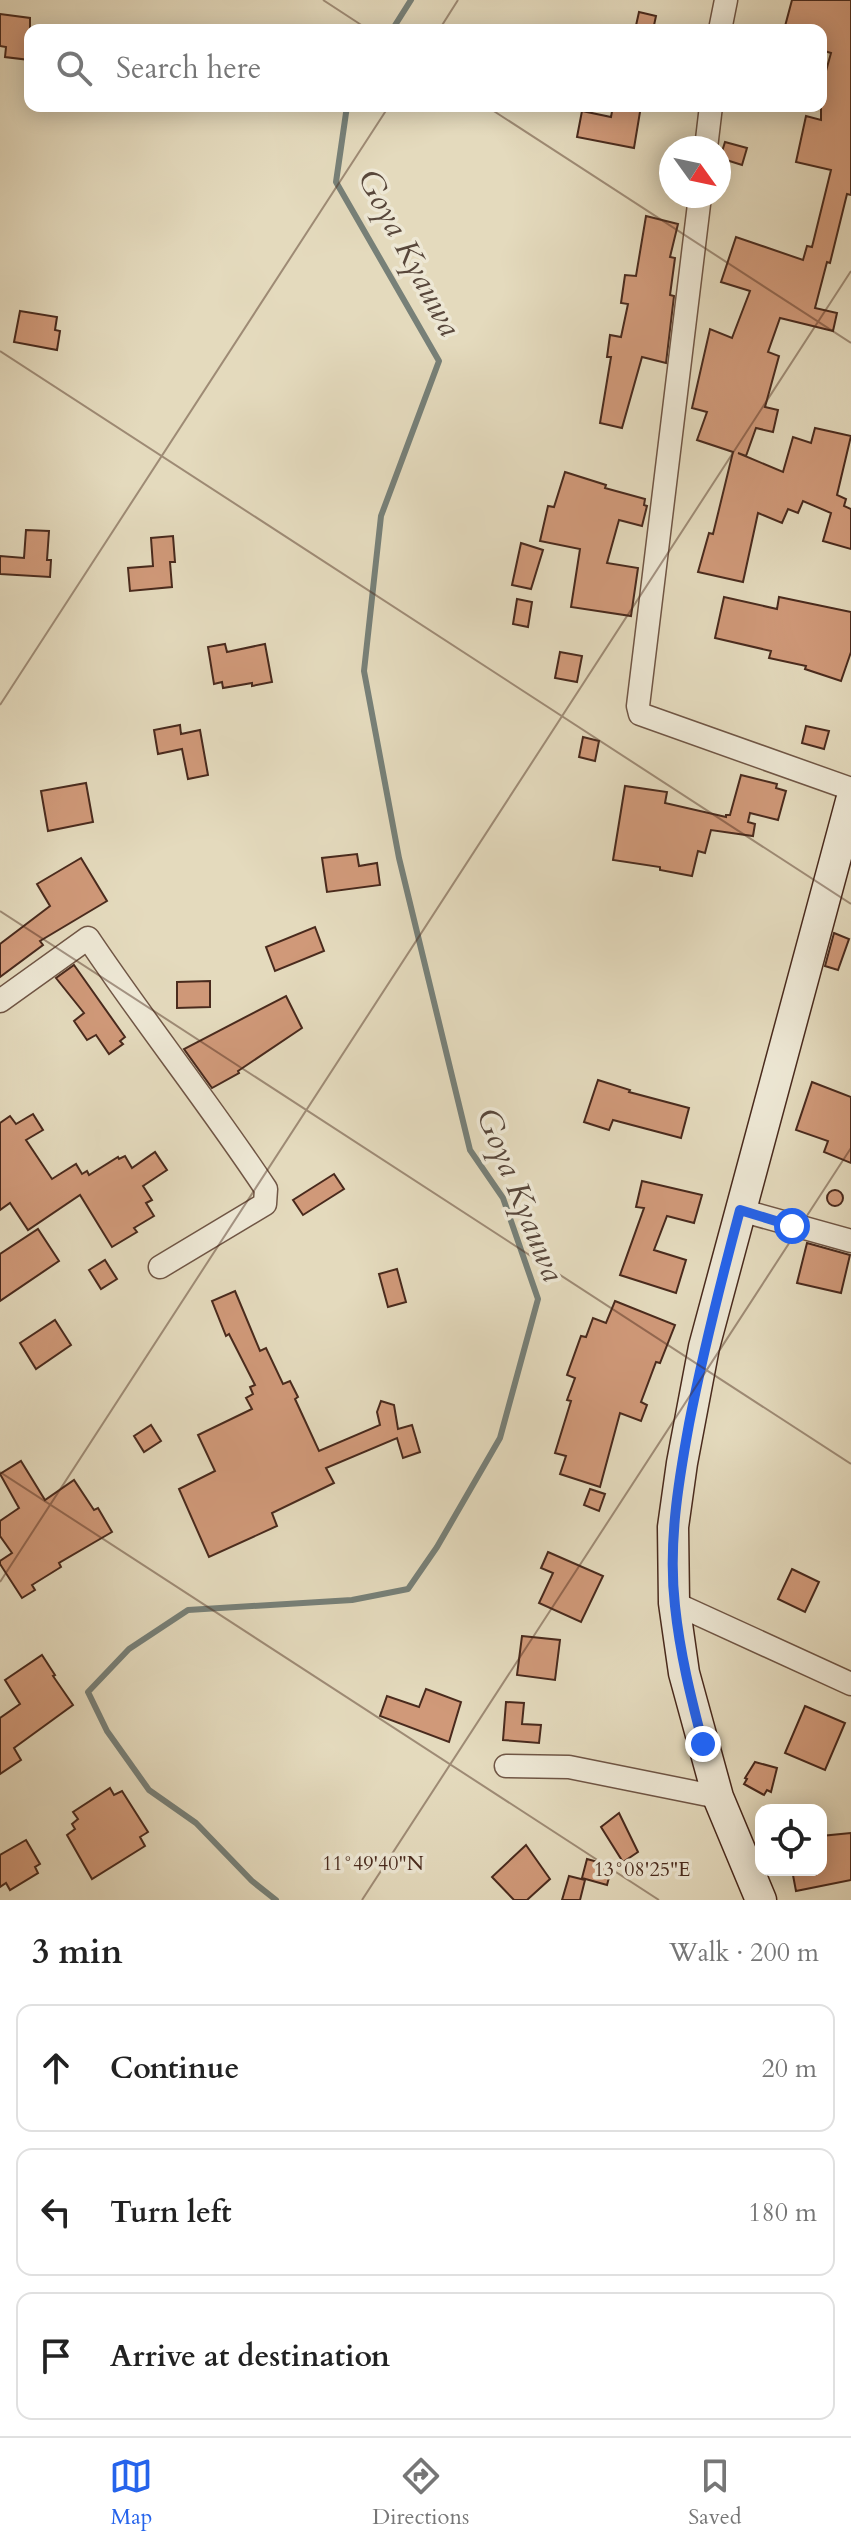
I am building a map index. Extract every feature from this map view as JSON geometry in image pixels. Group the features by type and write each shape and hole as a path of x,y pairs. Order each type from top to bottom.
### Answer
{"street":[{"path":"721,24 726,0"},
{"path":"707,136 710,112"},
{"path":"699,208 638,706 640,714 851,789"},
{"path":"761,1900 718,1797 684,1673 674,1603 673,1527 704,1347 851,801"},
{"path":"0,1001 88,938 124,993 226,1128 266,1189 265,1204 160,1267"},
{"path":"740,1210 851,1241"},
{"path":"674,1603 851,1684"},
{"path":"506,1766 569,1767 718,1797"}],"building":[{"path":"792,0 851,0 851,195 847,194 815,308 837,313 833,331 780,318 768,352 779,356 765,407 778,410 773,432 756,428 746,456 738,453 783,472 793,437 811,443 815,428 851,436 837,495 846,499 844,506 851,509 851,549 823,541 831,513 803,501 798,513 788,509 782,523 758,513 743,582 698,572 709,533 713,534 733,452 697,440 707,412 692,408 710,329 732,338 750,291 721,282 736,237 803,260 807,246 812,247 831,170 796,162 806,116 821,120 821,112 827,112 827,67 831,53 827,52 827,24 786,24"},
{"path":"639,12 656,16 654,24 636,24"},
{"path":"0,14 30,18 30,24 24,24 24,59 5,57 6,47 0,46"},
{"path":"582,112 611,117 612,112 640,112 634,148 577,137"},
{"path":"731,144 747,148 742,165 731,162"},
{"path":"646,216 678,224 670,257 675,258 670,295 674,296 666,363 642,357 622,428 600,423 611,357 607,357 610,335 621,337 628,304 621,303 625,275 636,276"},
{"path":"20,311 57,317 55,330 60,331 57,350 14,342"},
{"path":"565,472 645,499 644,505 647,506 642,526 619,520 607,563 638,568 631,616 571,607 580,549 540,541 548,506 554,507"},
{"path":"26,530 49,531 47,560 51,560 50,577 0,574 0,556 24,558"},
{"path":"173,536 175,562 170,562 172,587 130,591 128,568 153,566 151,538"},
{"path":"521,543 543,550 531,589 512,585"},
{"path":"724,597 777,609 779,597 851,612 851,652 841,681 805,669 806,666 769,658 771,651 715,638"},
{"path":"517,599 532,602 528,627 513,624"},
{"path":"225,644 227,652 265,644 272,682 223,688 222,682 214,684 208,647"},
{"path":"560,652 582,656 577,682 555,678"},
{"path":"180,725 181,734 200,730 208,775 188,779 182,749 158,754 154,730"},
{"path":"806,726 829,731 824,749 802,743"},
{"path":"583,737 599,741 595,761 579,757"},
{"path":"741,775 777,784 776,788 786,791 778,820 750,813 748,822 755,824 753,836 711,830 705,853 698,851 692,876 660,870 660,867 613,860 625,786 667,792 665,803 726,817 730,815"},
{"path":"86,783 93,822 48,831 41,791"},
{"path":"357,854 359,866 377,863 380,885 327,892 322,858"},
{"path":"81,858 107,901 40,941 43,945 0,977 0,944 50,906 37,884"},
{"path":"315,927 324,951 275,971 266,947"},
{"path":"834,933 849,939 838,970 825,966"},
{"path":"74,965 125,1037 120,1041 123,1044 109,1054 96,1035 87,1040 74,1021 84,1013 56,978"},
{"path":"210,981 210,1007 177,1008 177,982"},
{"path":"286,996 302,1028 239,1073 212,1088 184,1049"},
{"path":"598,1080 689,1108 681,1138 613,1120 609,1130 584,1122"},
{"path":"812,1082 851,1097 851,1163 824,1152 828,1141 796,1130"},
{"path":"33,1114 43,1130 26,1140 52,1179 76,1164 82,1174 87,1171 89,1175 125,1156 132,1168 155,1152 167,1170 143,1186 152,1200 146,1203 154,1216 134,1228 137,1232 112,1247 80,1195 28,1230 10,1203 0,1210 0,1123 10,1116 16,1124"},
{"path":"334,1174 344,1189 303,1215 293,1200"},
{"path":"642,1181 702,1195 694,1223 667,1216 654,1250 686,1260 676,1293 620,1275 644,1208 636,1207"},
{"path":"832,1190 838,1190 843,1198 841,1204 832,1206 827,1201 827,1195"},
{"path":"38,1229 59,1261 0,1301 0,1254"},
{"path":"807,1243 850,1255 841,1293 797,1283"},
{"path":"105,1260 117,1279 101,1289 89,1270"},
{"path":"397,1269 406,1302 388,1307 379,1274"},
{"path":"235,1291 260,1351 266,1348 283,1384 290,1381 319,1451 380,1425 377,1412 381,1401 394,1405 398,1429 412,1425 420,1452 403,1458 397,1438 326,1468 334,1483 272,1513 277,1526 209,1557 179,1489 215,1471 198,1435 252,1409 246,1398 253,1394 250,1387 255,1385 229,1334 226,1336 212,1301"},
{"path":"615,1301 675,1325 660,1363 656,1362 641,1402 647,1405 641,1421 620,1413 600,1487 560,1474 566,1456 555,1453 575,1378 567,1375 581,1336 586,1337 593,1318 606,1323"},
{"path":"55,1320 71,1345 36,1369 20,1343"},
{"path":"151,1425 161,1441 144,1452 134,1436"},
{"path":"21,1461 45,1500 74,1480 94,1510 98,1508 112,1532 59,1563 61,1567 32,1585 35,1590 22,1598 0,1564 12,1553 0,1536 0,1521 19,1508 0,1474"},
{"path":"590,1489 605,1494 599,1511 584,1505"},
{"path":"548,1552 603,1576 581,1622 539,1603 553,1573 541,1568"},
{"path":"792,1569 819,1582 805,1612 778,1599"},
{"path":"522,1636 560,1640 555,1680 517,1675"},
{"path":"42,1655 73,1705 14,1748 21,1760 0,1774 0,1718 20,1704 5,1680"},
{"path":"426,1689 461,1702 449,1742 380,1716 387,1696 419,1707"},
{"path":"506,1702 524,1703 522,1724 541,1725 539,1743 503,1740"},
{"path":"805,1706 845,1723 825,1770 785,1753"},
{"path":"755,1762 777,1768 771,1792 767,1790 764,1795 744,1784"},
{"path":"110,1788 114,1795 122,1791 148,1832 140,1837 145,1846 92,1879 67,1835 75,1829 72,1824 78,1819 73,1812"},
{"path":"619,1813 638,1852 623,1862 601,1827"},
{"path":"851,1833 851,1880 796,1891 793,1876 827,1876 827,1835"},
{"path":"26,1840 40,1864 35,1867 38,1873 10,1890 6,1883 0,1887 0,1855"},
{"path":"526,1845 550,1879 527,1900 514,1900 492,1877"},
{"path":"587,1859 612,1866 607,1885 582,1878"},
{"path":"569,1876 585,1880 580,1900 562,1900"}],"waterway":[{"name":"Goya Kyauwa","path":"396,24 411,0"},
{"name":"Goya Kyauwa","path":"276,1900 252,1881 196,1823 149,1790 107,1731 88,1692 129,1649 188,1610 352,1600 408,1589 437,1547 500,1438 538,1299 503,1198 470,1150 399,858 364,671 381,516 439,361 336,182 346,112"}],"route":[{"path":"703,1744 684,1673 674,1603 673,1527 682,1463 704,1347 740,1210 792,1226"}]}
